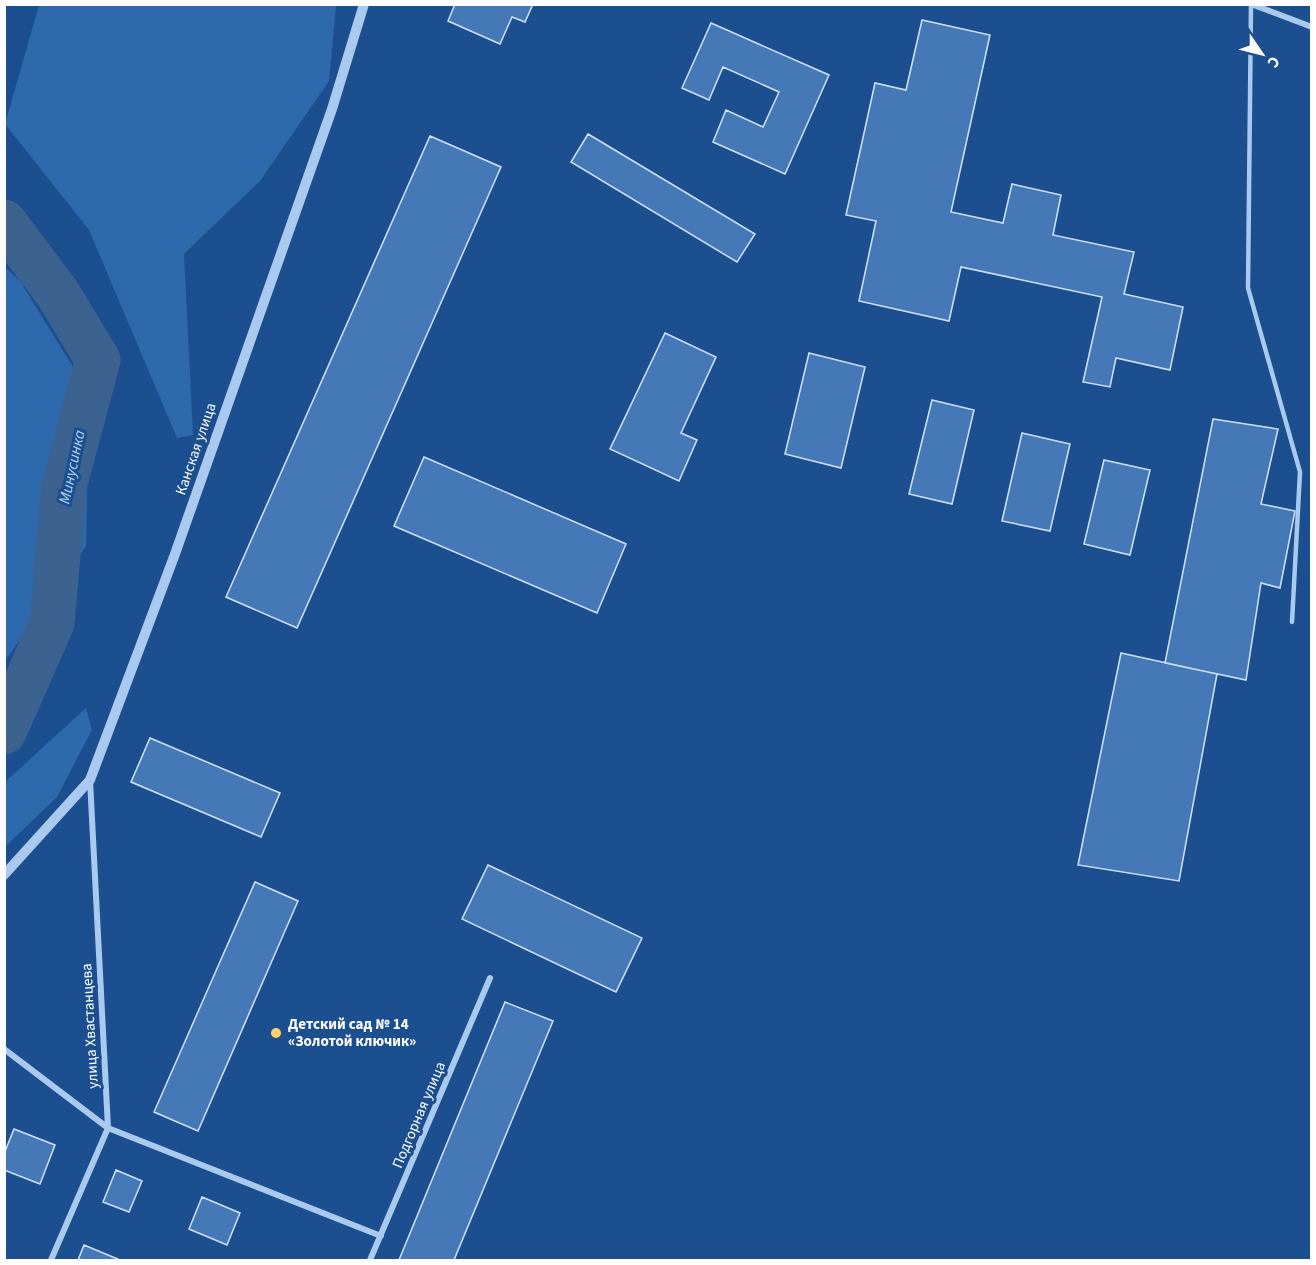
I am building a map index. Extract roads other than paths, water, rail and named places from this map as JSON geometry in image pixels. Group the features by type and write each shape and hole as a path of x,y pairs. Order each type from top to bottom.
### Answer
{"street":[{"name":"Канская улица","path":"4,875 90,780 191,509 332,109 364,4"},
{"path":"1251,5 1311,27"},
{"name":"улица Хвастанцева","path":"51,1260 108,1128 90,780"},
{"name":"Подгорная улица","path":"370,1260 490,978"},
{"path":"4,1049 108,1128 381,1236"}],"lane":[{"path":"1251,5 1248,288 1300,472 1292,622"}],"waterway":[{"name":"Минусинка","path":"4,222 58,294 98,360 64,487 52,623 4,732"}],"place":[{"name":"Детский сад № 14 «Золотой ключик»","path":"276,1033"}]}
